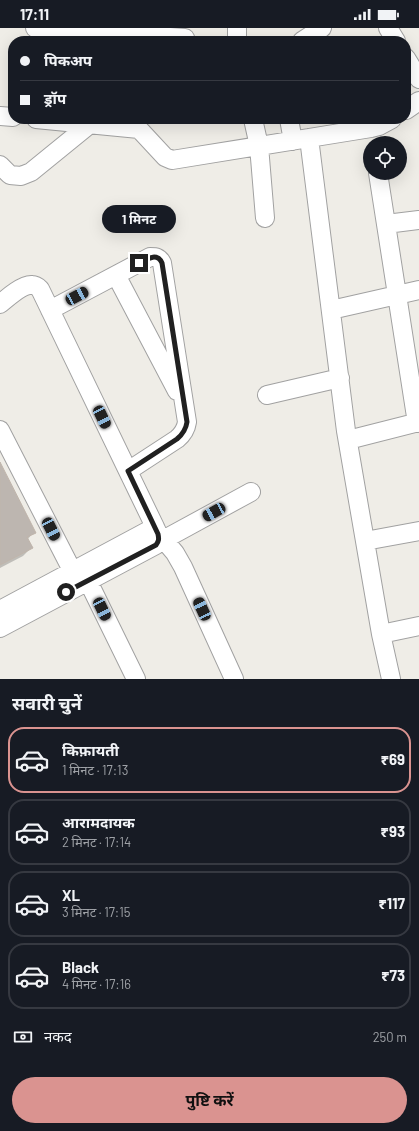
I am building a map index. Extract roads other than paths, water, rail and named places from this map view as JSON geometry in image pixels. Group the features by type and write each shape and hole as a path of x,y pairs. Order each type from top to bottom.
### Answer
{"street":[{"path":"35,28 155,36"},
{"path":"310,36 322,28"},
{"path":"411,66 419,79"},
{"path":"0,165 10,175 21,176 31,172 90,124 139,129 165,157 172,160 301,140 363,137"},
{"path":"254,124 259,146 265,218"},
{"path":"292,124 301,140 331,310 348,440 381,634 391,679"},
{"path":"372,136 378,126 382,124"},
{"path":"348,440 418,423 379,180"},
{"path":"386,224 419,220"},
{"path":"50,310 150,257 156,257 160,259 162,263 187,422 186,428 182,435 128,471"},
{"path":"116,275 184,405"},
{"path":"0,304 24,286 30,284 37,286 40,289 159,534 175,553 183,567 234,679"},
{"path":"331,310 419,290"},
{"path":"267,395 340,378"},
{"path":"0,430 80,579 136,679"},
{"path":"0,628 80,579 159,534 251,492"},
{"path":"365,541 419,531"},
{"path":"0,610 80,579"},
{"path":"381,634 419,626"}]}
